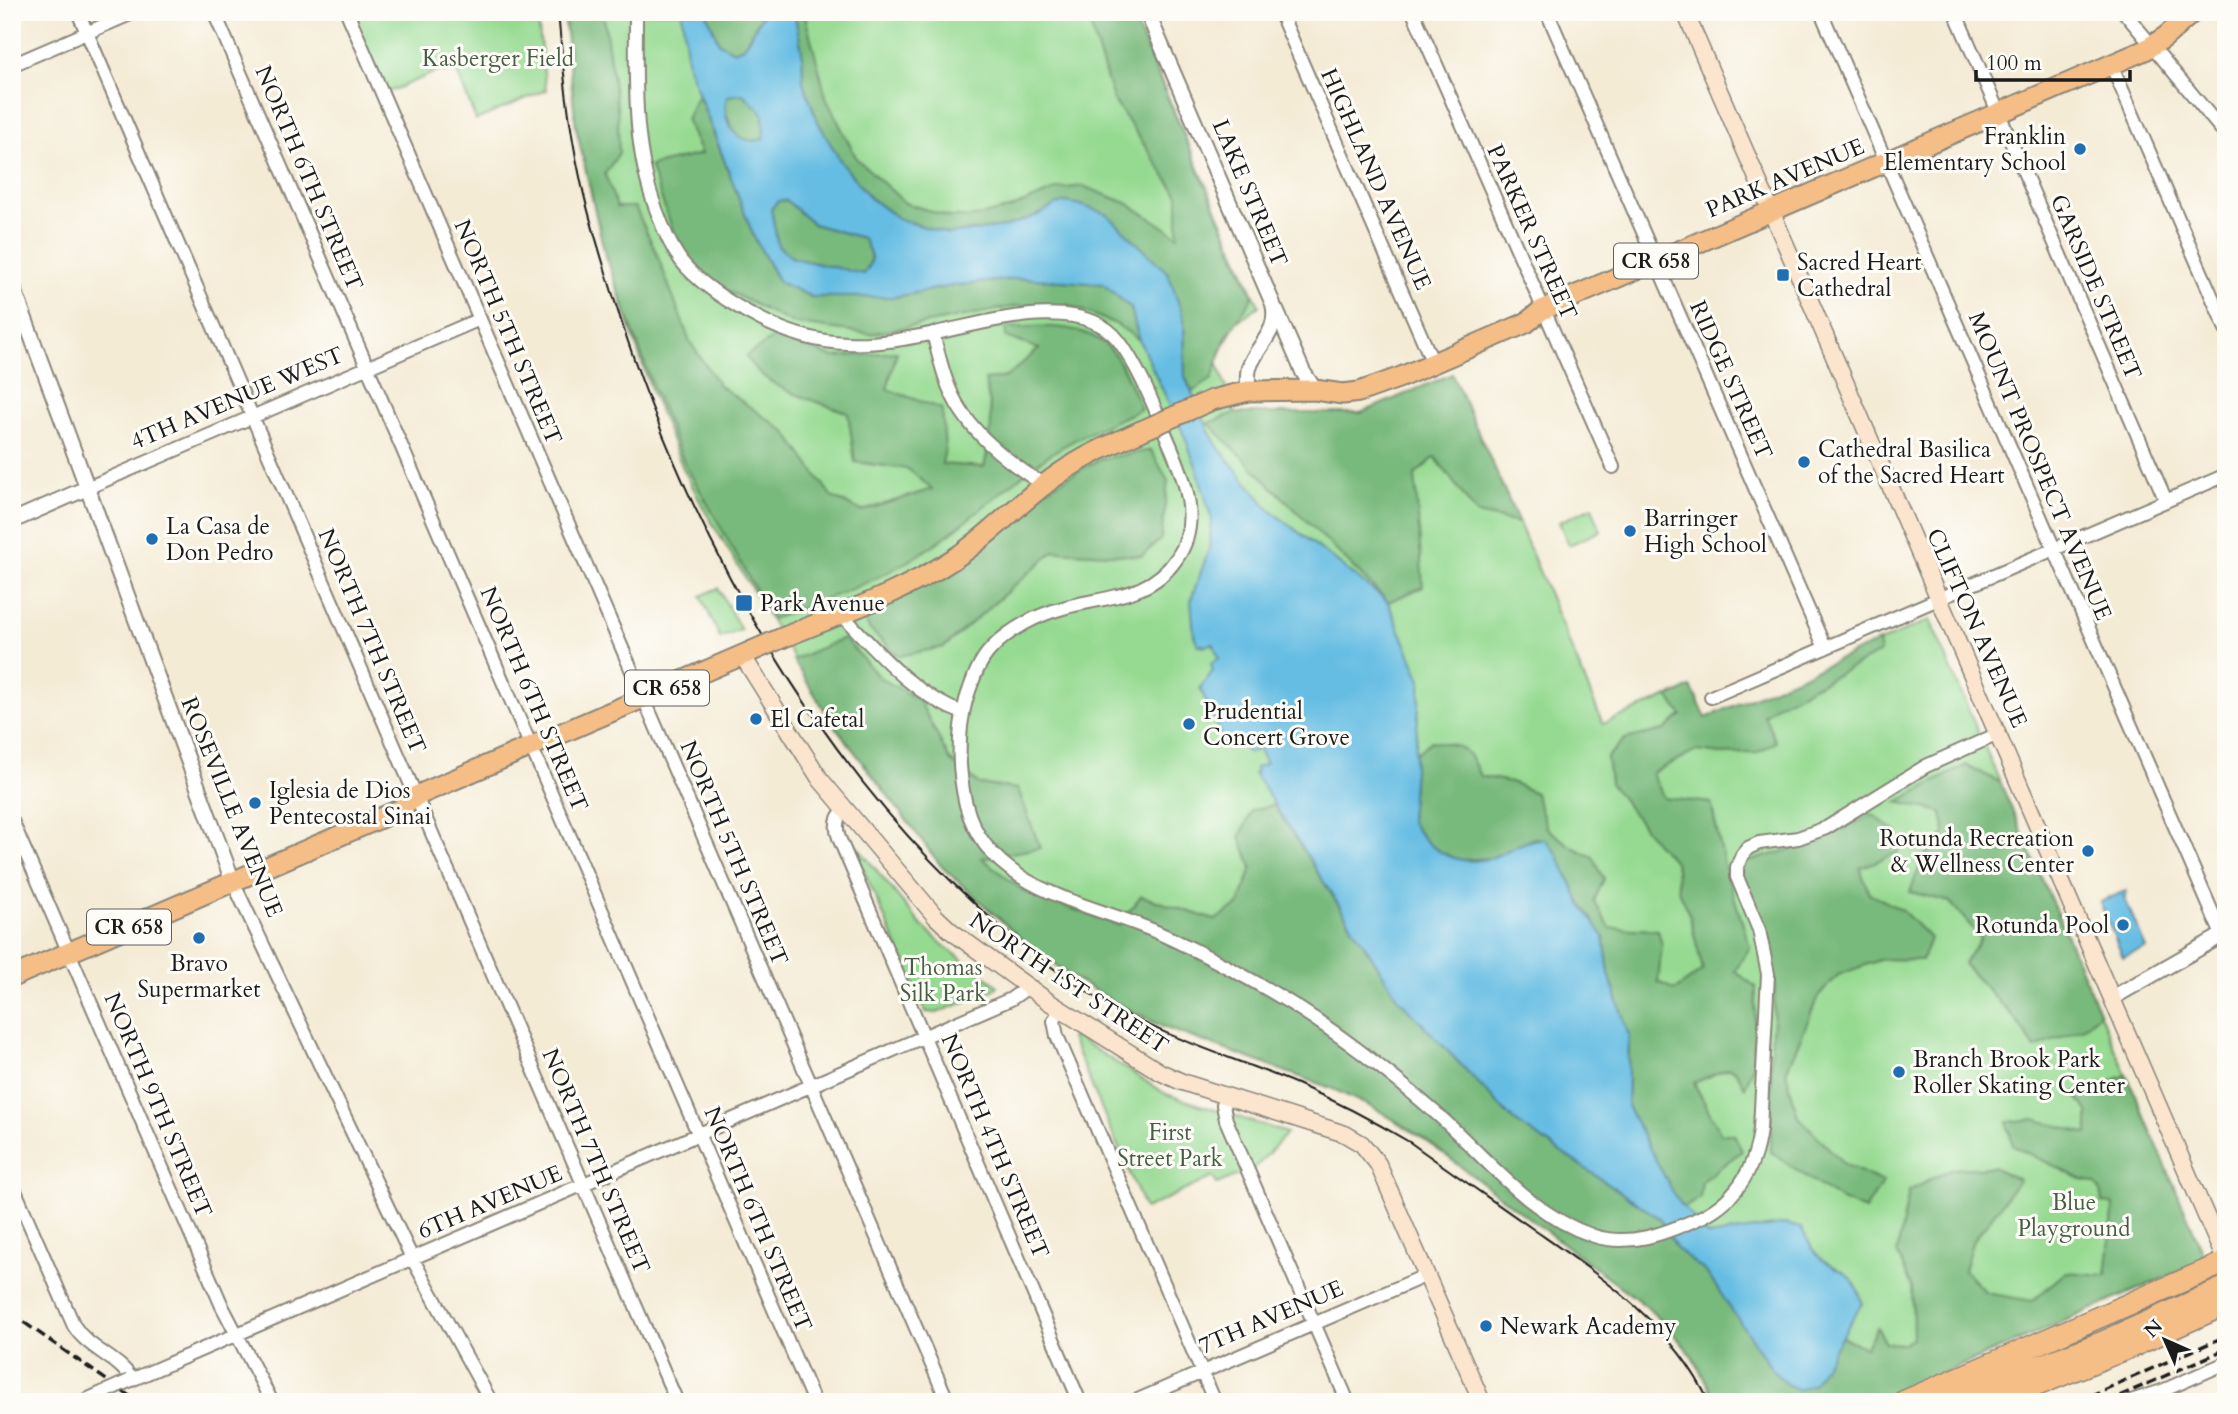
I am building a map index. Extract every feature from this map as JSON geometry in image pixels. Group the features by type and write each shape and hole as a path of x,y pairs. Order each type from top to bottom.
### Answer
{"highway":[{"path":"1903,1402 2226,1262"},
{"path":"1944,1402 2103,1342 2226,1287"},
{"path":"1995,1402 2131,1347 2226,1304"}],"main road":[{"name":"CLIFTON AVENUE","path":"1685,12 2226,1262"},
{"name":"PARK AVENUE","path":"12,977 67,947 231,876 399,810 416,796 909,584 953,560 1044,485 1084,458 1141,431 1212,400 1248,391 1315,390 1430,358 1526,323 1542,310 2152,46 2193,12"},
{"path":"747,653 816,774 845,809"},
{"name":"NORTH 1ST STREET","path":"845,809 940,922 1060,1009 1167,1075 1336,1131 1362,1144 1378,1164 1482,1402"},
{"name":"PARK AVENUE","path":"12,965 67,947"}],"street":[{"name":"NORTH 7TH STREET","path":"78,12 677,1402"},
{"path":"12,65 135,12"},
{"name":"NORTH 6TH STREET","path":"214,12 814,1402"},
{"name":"NORTH 5TH STREET","path":"347,12 948,1402"},
{"path":"636,12 636,94 642,163 668,239 691,271 714,290 750,314 783,328 815,338 858,343 933,334 1009,317 1036,314 1073,317 1091,322 1112,333 1135,366 1172,450 1184,484 1190,531 1176,560 1150,585 1128,594 1053,611 1030,621 992,648 972,681 963,713 960,759 967,807 981,841 1008,869 1045,890 1174,940 1282,998 1386,1071 1440,1116 1520,1192 1553,1216 1586,1233 1608,1239 1631,1240 1653,1236 1706,1214 1730,1197 1742,1183 1754,1158 1760,1129 1768,974 1759,930 1737,877 1737,867 1742,855 1748,848 1759,843 1798,838 1826,828 1926,766 1998,734"},
{"name":"LAKE STREET","path":"1147,12 1273,304 1274,325 1250,365 1248,391"},
{"name":"HIGHLAND AVENUE","path":"1280,12 1430,358"},
{"name":"PARKER STREET","path":"1413,12 1613,467"},
{"name":"RIDGE STREET","path":"1547,12 1825,648"},
{"name":"MOUNT PROSPECT AVENUE","path":"1821,12 2224,934"},
{"name":"GARSIDE STREET","path":"1955,12 2166,501"},
{"path":"2124,12 2226,135"},
{"path":"2111,64 2226,329"},
{"name":"ROSEVILLE AVENUE","path":"12,284 17,310 87,488 231,876 412,1258 491,1402"},
{"path":"1273,304 1303,372 1315,390"},
{"name":"4TH AVENUE WEST","path":"12,521 480,319"},
{"path":"933,334 949,389 961,409 987,441 1044,485"},
{"path":"1711,697 2226,475"},
{"path":"841,614 881,656 921,690 940,703 963,713"},
{"name":"NORTH 4TH STREET","path":"845,809 837,818 836,832 1080,1402"},
{"name":"NORTH 9TH STREET","path":"12,821 236,1335 272,1402"},
{"path":"2112,998 2224,934"},
{"name":"6TH AVENUE","path":"82,1402 104,1396 131,1380 1011,999 1028,987"},
{"path":"1060,1009 1054,1021 1057,1036 1215,1402"},
{"path":"1224,1095 1226,1120 1348,1402"},
{"path":"12,1184 74,1326 87,1342 125,1370 131,1380"},
{"name":"7TH AVENUE","path":"1133,1402 1427,1275"},
{"path":"2131,1401 2162,1391 2226,1363"}],"green space":[{"name":"Kasberger Field","path":"351,12 537,12 546,90 476,120 457,72 438,71 384,94"},
{"name":"Blue Playground","path":"564,12 1131,12 1259,306 1235,323 1217,361 1235,413 1361,413 1452,374 1519,523 1603,724 1691,687 1706,718 1930,620 2206,1260 1877,1402 1717,1402 1691,1354 1646,1306 1424,1139 1378,1110 1331,1088 1161,1026 1070,976 1034,950 942,867 832,722 705,511 682,466 651,390 604,250 576,127"},
{"path":"564,12 603,12 618,113 619,153 605,174 617,207 635,207 656,252 690,342 720,386 786,432 832,497 862,511 932,489 908,469 855,462 848,413 777,386 754,368 746,356 775,337 833,357 897,352 887,389 942,409 945,449 942,464 984,467 991,424 985,380 1006,377 1039,349 1006,337 1006,328 1062,328 1089,334 1111,350 1119,361 1141,409 1054,452 945,537 910,560 860,585 772,619 684,462 654,390 604,250 576,127"},
{"path":"706,12 764,12 743,47 734,51 719,43"},
{"path":"794,12 804,12 827,100 857,159 905,203 949,217 975,217 1012,208 1057,189 1083,186 1129,204 1178,236 1178,195 1113,99 1086,12 1131,12 1253,297 1225,339 1212,379 1194,391 1191,390 1185,377 1184,319 1055,205 1038,215 1005,227 948,234 899,219 870,198 841,162 818,122 803,82 802,51"},
{"path":"743,93 763,113 765,139 752,143 735,135 724,109 727,96"},
{"path":"698,94 754,237 779,282 812,297 895,297 952,286 1022,278 1103,284 1131,308 1139,340 1116,324 1068,305 1017,306 871,334 791,323 724,289 692,263 673,231 650,166 701,154 686,119"},
{"path":"786,200 813,224 863,238 870,257 863,275 793,258 778,246 771,209 778,201"},
{"path":"1452,374 1519,523 1477,514 1435,457 1415,475 1423,587 1388,602 1208,423 1235,413 1361,413"},
{"path":"1151,450 1168,481 1161,539 1142,556 1054,551 944,647 899,656 870,630 859,611 1040,493 1100,459"},
{"path":"1592,507 1601,531 1569,545 1559,522"},
{"path":"718,588 741,630 720,638 701,596"},
{"path":"844,638 879,677 919,700 950,760 979,784 1018,789 1040,848 982,858 1024,892 1119,925 1141,896 1215,920 1239,905 1252,868 1240,837 1252,810 1274,805 1399,999 1513,1120 1659,1218 1678,1250 1706,1272 1737,1316 1813,1383 1842,1336 1865,1348 1877,1327 1886,1343 1905,1344 1913,1337 1912,1287 1897,1253 1909,1191 1950,1169 1993,1167 2019,1180 1972,1243 1964,1270 1986,1293 2032,1301 2066,1272 2106,1275 2114,1204 2102,1203 2100,1190 2095,1183 2083,1180 2013,1146 2007,1122 2034,1119 2088,1134 2088,1111 2074,1094 2127,1075 2206,1260 1875,1402 1717,1402 1691,1354 1646,1306 1424,1139 1378,1110 1331,1088 1161,1026 1070,976 1034,950 942,867 832,722 793,660"},
{"path":"1878,642 1880,653 1777,705 1764,715 1776,742 1757,753 1721,754 1696,751 1652,773 1664,798 1711,803 1725,868 1750,947 1735,971 1756,987 1753,1066 1745,1087 1736,1071 1728,1068 1694,1083 1721,1134 1734,1134 1742,1151 1702,1181 1700,1198 1684,1208 1676,1198 1627,1106 1629,1036 1609,974 1604,937 1580,902 1557,854 1545,839 1534,838 1491,858 1459,860 1435,850 1419,836 1410,820 1415,754 1431,741 1457,746 1471,758 1480,776 1511,782 1535,793 1547,828 1570,846 1593,857 1604,879 1594,901 1610,928 1658,930 1662,945 1658,982 1675,990 1703,970 1689,914 1679,893 1675,862 1656,843 1610,783 1607,757 1625,739 1664,730 1682,715 1668,697 1691,687 1706,718"},
{"path":"1966,765 2000,782 2100,1013 2082,1029 2035,1048 2016,1020 1963,964 1981,938 1950,902 1910,892 1923,858 1945,834 1942,812 1897,802"},
{"path":"1872,814 1898,833 1899,852 1860,868 1869,893 1902,910 1930,938 1922,960 1882,959 1838,975 1818,997 1786,1072 1798,1116 1844,1164 1883,1182 1865,1210 1839,1199 1771,1152 1771,1050 1775,990 1768,931 1740,874 1744,862 1810,843"},
{"name":"Thomas Silk Park","path":"856,845 922,926 998,986 992,991 937,1013 926,1012 854,848"},
{"name":"First Street Park","path":"1074,1036 1166,1094 1287,1133 1255,1168 1217,1184 1213,1177 1145,1209 1071,1038"}],"water":[{"path":"682,12 706,12 719,43 734,51 744,47 764,12 794,12 802,51 803,82 818,122 841,162 870,198 899,219 948,234 1005,227 1066,202 1081,205 1107,214 1168,273 1184,319 1185,377 1220,450 1269,509 1388,602 1421,680 1410,820 1417,831 1445,854 1468,860 1493,857 1525,842 1545,839 1557,854 1580,902 1604,937 1609,974 1629,1036 1627,1106 1676,1198 1708,1236 1786,1224 1801,1228 1820,1258 1853,1280 1862,1303 1813,1384 1799,1390 1786,1384 1774,1372 1706,1272 1678,1250 1659,1218 1513,1120 1399,999 1254,773 1257,772 1255,768 1266,764 1259,749 1249,753 1237,744 1224,743 1200,688 1213,671 1211,663 1219,658 1213,643 1203,647 1202,644 1198,645 1194,635 1191,600 1209,549 1212,520 1197,469 1139,340 1131,308 1103,284 1022,278 952,286 894,297 812,297 779,282 754,237 688,66","holes":["743,94 763,113 764,139 754,141 738,136 728,123 727,96","786,200 813,224 863,238 871,257 864,274 793,258 778,246 771,209 778,201"]},
{"name":"Rotunda Pool","path":"2126,891 2127,895 2124,897 2146,948 2123,957 2100,902"}],"tram line":[{"path":"558,12 569,116 583,190 608,279 642,381 683,482 732,582 789,678 853,769 924,853 1003,929 1089,993 1164,1032 1312,1091 1411,1143 1584,1265 1633,1304 1676,1349 1709,1402"}],"railway":[{"path":"12,1314 138,1402"},
{"path":"2076,1402 2226,1336"},
{"path":"2106,1402 2226,1349"}],"place":[{"name":"Franklin Elementary School","path":"2080,149"},
{"name":"Sacred Heart Cathedral","path":"1783,275"},
{"name":"Cathedral Basilica of the Sacred Heart","path":"1804,462"},
{"name":"Barringer High School","path":"1630,531"},
{"name":"La Casa de Don Pedro","path":"152,539"},
{"name":"Park Avenue","path":"744,603"},
{"name":"El Cafetal","path":"756,719"},
{"name":"Prudential Concert Grove","path":"1189,724"},
{"name":"Iglesia de Dios Pentecostal Sinai","path":"255,803"},
{"name":"Rotunda Recreation & Wellness Center","path":"2088,851"},
{"name":"Rotunda Pool","path":"2123,925"},
{"name":"Bravo Supermarket","path":"199,938"},
{"name":"Branch Brook Park Roller Skating Center","path":"1899,1072"},
{"name":"Newark Academy","path":"1486,1326"}]}
